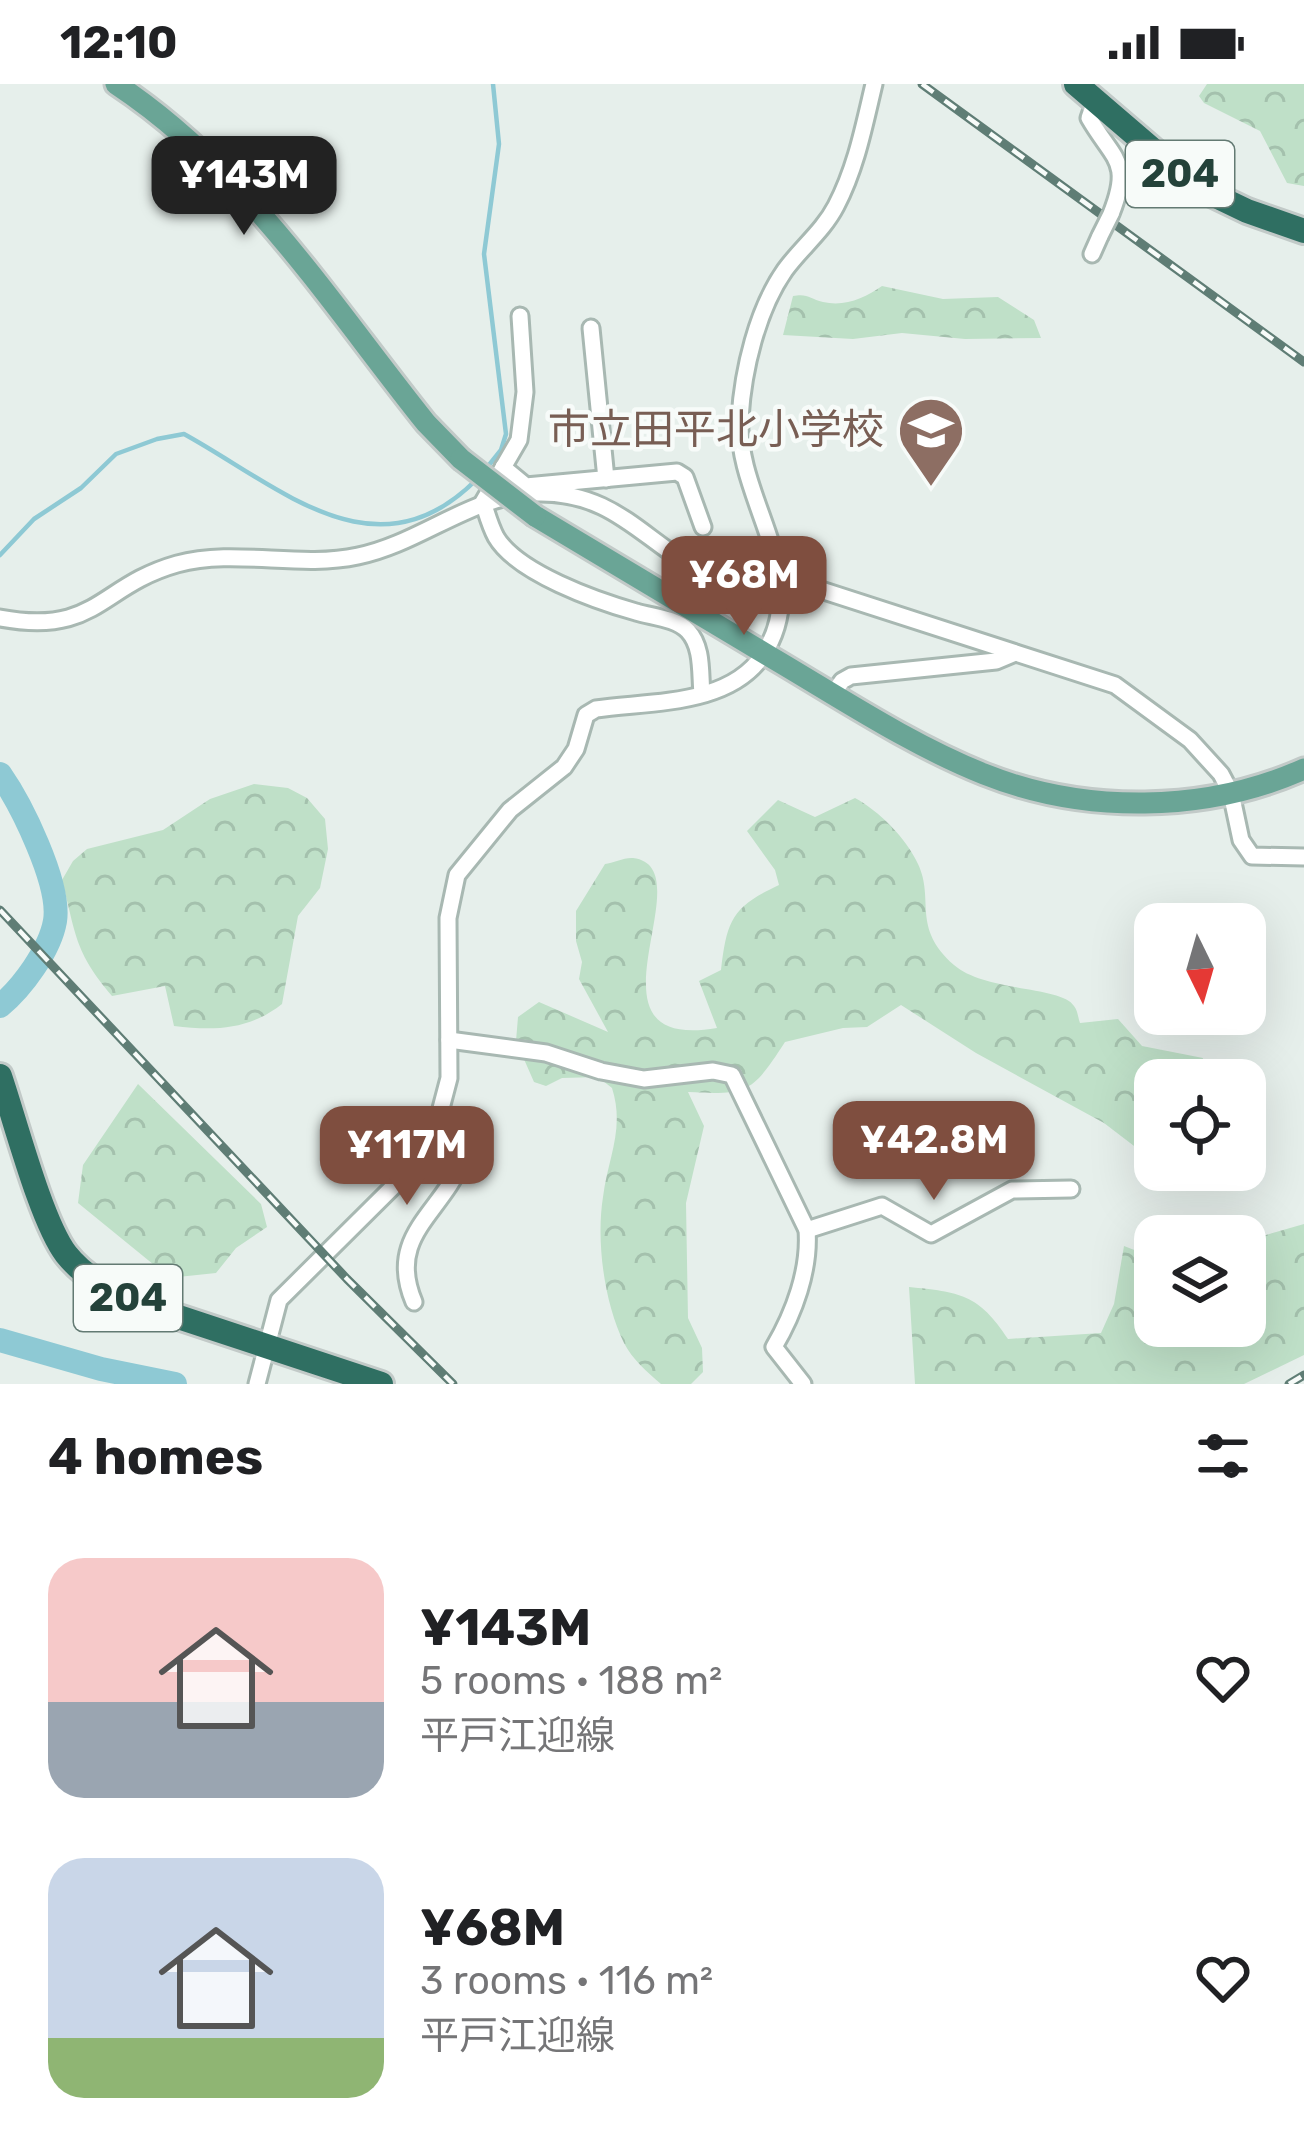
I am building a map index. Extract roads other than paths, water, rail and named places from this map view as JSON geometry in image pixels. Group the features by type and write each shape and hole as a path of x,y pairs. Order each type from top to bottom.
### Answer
{"highway":[{"name":"204","path":"1086,92 1195,186 1246,211 1304,231"},
{"name":"204","path":"0,1076 48,1215 63,1251 80,1269 136,1303 381,1384"}],"main road":[{"path":"116,84 185,135 235,183 426,423 461,459 535,516 833,694 986,775 1082,800 1177,801 1231,793 1304,769"}],"street":[{"path":"257,1384 279,1300 418,1161 434,1135 447,1092 448,918 457,875 470,855 510,810 564,767 576,749 586,715 702,694 740,681 764,653 782,610 781,580 775,548 747,477 740,423 743,390 770,298 784,272 825,224 853,169 874,84"},
{"path":"1086,92 1089,118 1123,170 1112,214 1092,254"},
{"path":"520,316 525,392 519,440 483,502 497,540 524,564 614,606 679,624 691,633 699,651 702,694"},
{"path":"591,328 606,479"},
{"path":"503,467 526,486 677,472 685,477 703,527"},
{"path":"0,618 57,623 99,606 147,575 200,559 292,563 362,556 483,502 539,493 578,496 604,504 719,580 781,580 1115,685 1190,740 1221,774 1231,793 1241,840 1252,856 1304,857"},
{"path":"833,694 851,676 996,661 1015,653"},
{"path":"449,1040 546,1053 644,1079 713,1071 732,1075 807,1230 809,1255 787,1325 773,1347 803,1384"},
{"path":"414,1301 406,1282 405,1254 462,1161 434,1135"},
{"path":"807,1230 882,1206 931,1234 1012,1190 1071,1190"}],"waterway":[{"path":"485,470 501,450 506,434 484,254 499,144 493,84"},
{"path":"0,555 34,519 81,488 116,454 184,434 292,498 365,523 402,522 439,508 477,479"},
{"path":"0,774 38,845 55,905 52,932 41,956 0,1006"},
{"path":"0,1340 175,1384"}],"railway":[{"path":"922,84 1304,362"},
{"path":"0,910 347,1279 453,1384"},
{"path":"1289,1384 1304,1375"}],"place":[{"name":"市立田平北小学校","path":"931,489"}]}
